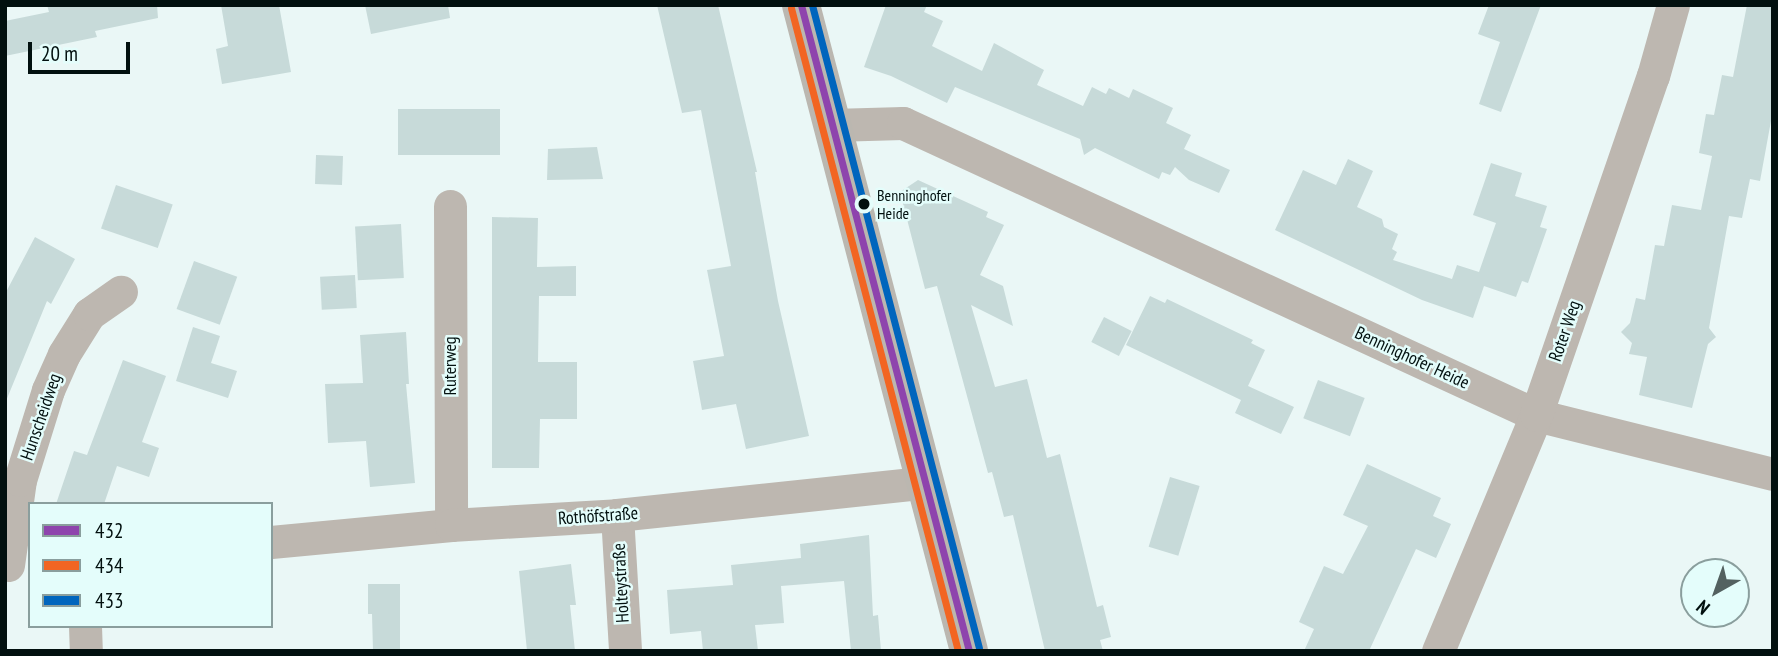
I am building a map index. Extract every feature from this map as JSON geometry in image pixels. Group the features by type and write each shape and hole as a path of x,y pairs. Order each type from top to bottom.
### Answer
{"main road":[{"path":"801,5 969,651"}],"street":[{"name":"Roter Weg","path":"1438,651 1536,415 1653,76 1674,5"},
{"name":"Benninghofer Heide","path":"832,125 903,122 1536,415 1773,474"},
{"name":"Ruterweg","path":"450,206 450,525"},
{"name":"Hunscheidweg","path":"14,564 20,480 48,390 64,354 89,314 121,292"},
{"name":"Rothöfstraße","path":"273,542 450,525 617,515 924,484"},
{"name":"Holteystraße","path":"617,515 625,651"},
{"path":"85,628 86,651"}],"building":[{"path":"47,5 157,5 158,18 95,31 97,37 5,56 5,21 49,12"},
{"path":"221,5 279,5 291,72 222,84 216,49 228,46"},
{"path":"365,5 448,5 450,18 371,34"},
{"path":"657,5 718,5 757,172 778,301 809,436 746,449 736,404 702,410 693,361 724,356 707,270 731,266 701,110 682,113"},
{"path":"886,5 927,5 924,12 943,21 932,46 982,71 994,43 1044,70 1037,85 1083,106 1092,87 1106,94 1109,88 1129,98 1133,89 1173,108 1166,123 1191,135 1184,149 1230,170 1219,193 1189,180 1175,167 1170,175 1162,172 1159,179 1095,148 1084,155 1080,139 955,87 947,103 891,76 864,67"},
{"path":"1489,5 1541,5 1501,112 1479,104 1500,42 1478,34"},
{"path":"1747,5 1773,5 1773,110 1760,181 1750,179 1742,218 1729,216 1709,328 1716,337 1708,344 1692,408 1639,395 1647,357 1629,354 1632,343 1621,332 1630,323 1636,298 1645,300 1655,245 1664,246 1672,205 1701,210 1712,156 1699,153 1706,114 1714,115 1722,75 1733,77"},
{"path":"398,109 500,109 500,155 398,155"},
{"path":"597,147 603,179 547,180 548,149"},
{"path":"316,155 343,156 342,185 315,184"},
{"path":"1348,159 1373,171 1357,207 1382,219 1384,227 1398,234 1392,249 1397,252 1393,260 1452,279 1457,265 1479,272 1496,223 1473,215 1491,163 1522,173 1515,196 1547,206 1540,227 1547,229 1528,283 1522,281 1516,297 1484,286 1473,318 1422,300 1275,230 1303,170 1336,185"},
{"path":"918,180 988,212 986,217 1004,225 980,275 1003,286 1013,326 971,305 995,387 1027,379 1047,458 1060,454 1097,607 1103,605 1111,637 1100,640 1103,651 1045,651 1013,515 1004,517 992,472 988,473 937,286 925,289 900,192"},
{"path":"116,185 173,205 158,248 101,228"},
{"path":"492,217 538,218 537,267 576,266 576,296 539,296 538,362 577,362 577,419 540,419 539,468 492,468"},
{"path":"401,224 404,278 358,280 355,226"},
{"path":"35,237 75,259 51,304 47,301 6,401 5,294"},
{"path":"194,261 237,277 220,325 177,309"},
{"path":"355,275 357,308 322,310 320,277"},
{"path":"1150,296 1165,303 1167,299 1253,340 1251,343 1265,350 1248,386 1294,407 1281,434 1235,413 1241,400 1126,345"},
{"path":"1104,317 1132,331 1119,356 1091,342"},
{"path":"193,327 220,336 211,363 237,371 228,398 176,381"},
{"path":"406,332 409,384 406,384 415,483 370,487 366,441 328,443 325,384 363,383 360,335"},
{"path":"123,360 166,376 142,442 159,448 149,477 117,466 105,502 57,502 74,451 87,455"},
{"path":"1318,380 1365,398 1350,436 1303,418"},
{"path":"1367,464 1441,498 1433,516 1451,524 1436,558 1416,549 1369,651 1304,651 1314,629 1299,622 1324,566 1343,574 1368,526 1343,515"},
{"path":"1170,477 1200,486 1178,556 1149,547"},
{"path":"869,535 873,616 878,615 881,651 851,651 844,581 781,586 784,623 755,625 758,651 703,651 701,631 670,634 667,590 733,585 731,565 801,558 800,544"},
{"path":"571,564 576,605 570,605 575,651 527,651 519,571"},
{"path":"368,584 400,584 400,651 373,651 372,614 368,614"}],"transit line":[{"name":"432","path":"801,5 969,651"},
{"name":"433","path":"812,5 979,648"},
{"name":"434","path":"791,8 958,651"}],"place":[{"name":"Benninghofer Heide","path":"864,204"}]}
